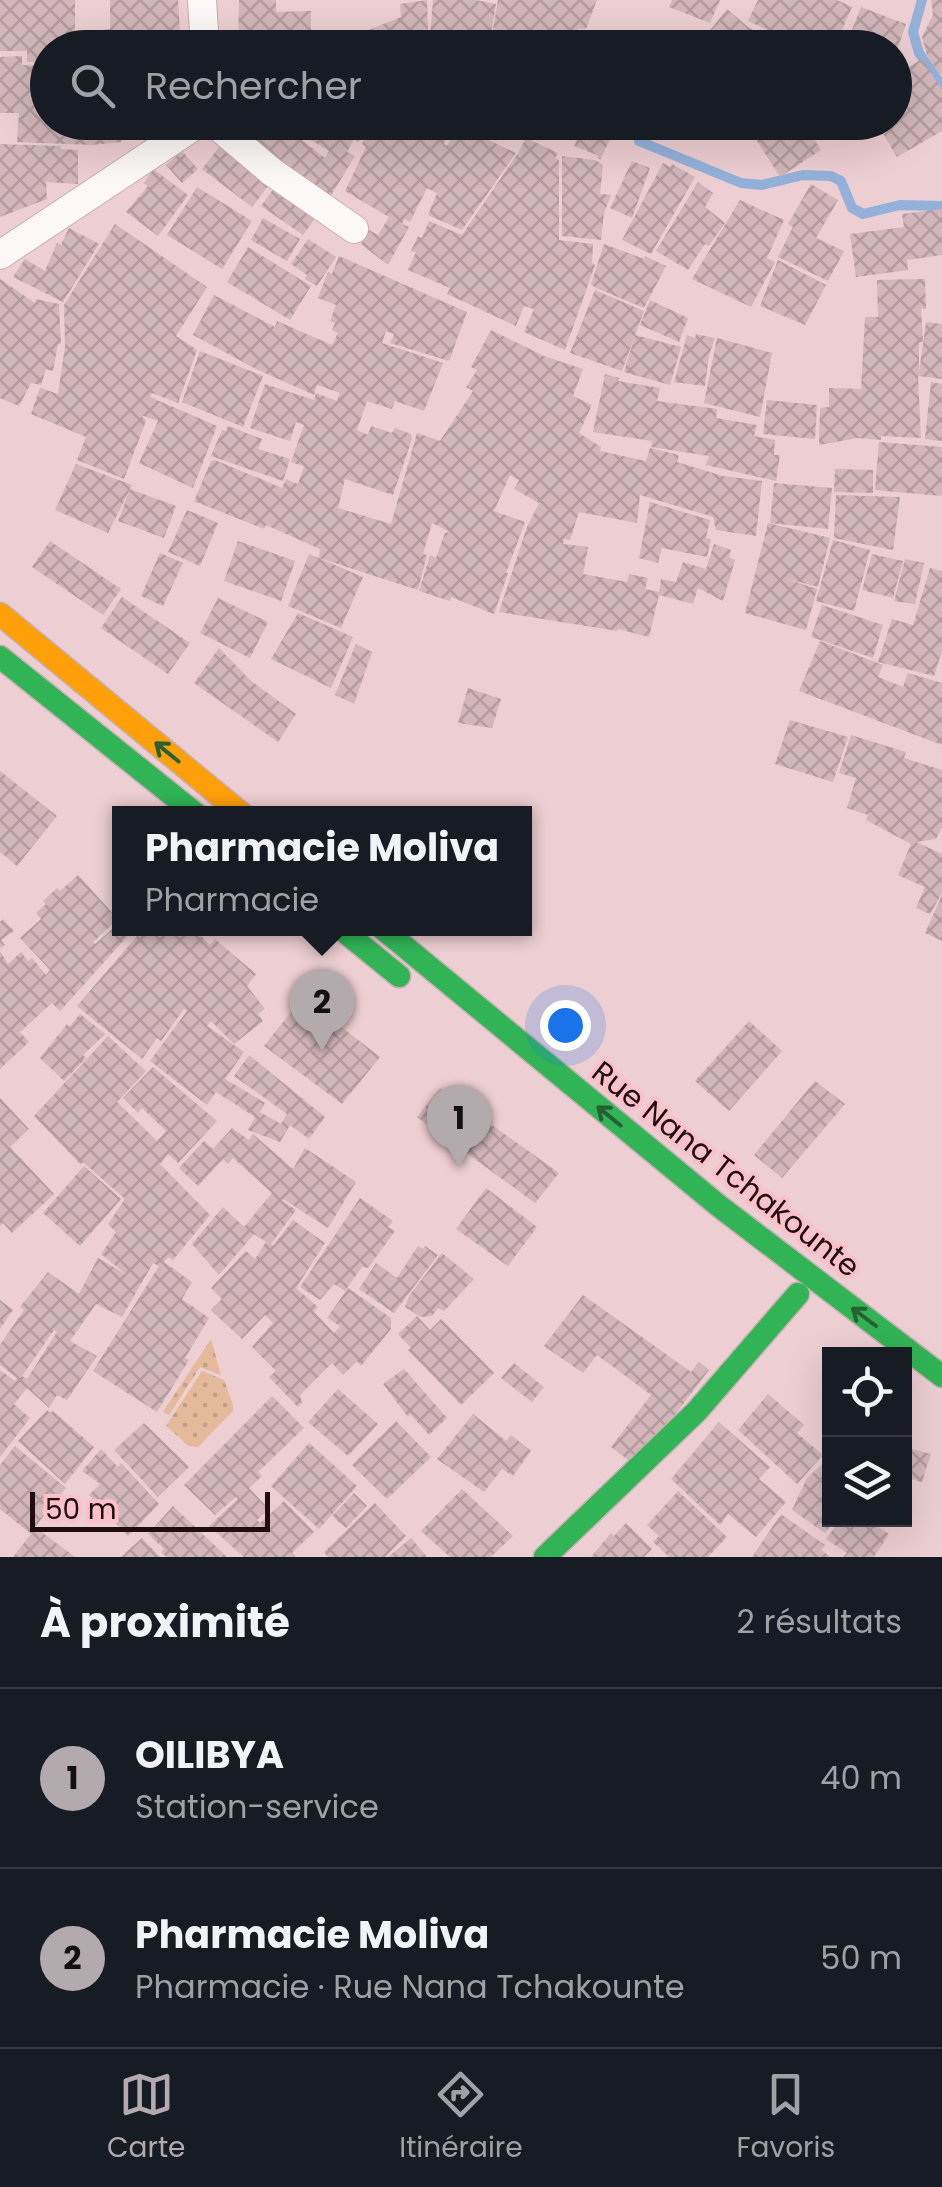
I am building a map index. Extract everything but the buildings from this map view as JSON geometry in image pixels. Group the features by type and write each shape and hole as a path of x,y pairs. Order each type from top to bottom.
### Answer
{"main road":[{"path":"0,614 232,806"},
{"path":"0,657 186,806"},
{"path":"350,936 416,990"},
{"name":"Rue Nana Tchakounte","path":"392,936 719,1206 942,1376"},
{"name":"Rue Nana Tchakounte","path":"545,1557 805,1300 584,1124"}],"street":[{"path":"202,0 203,30"},
{"path":"0,254 173,140"},
{"path":"234,140 272,172 354,229"}],"shaded area":[{"path":"211,1339 221,1375 200,1367 169,1415 163,1412"},
{"path":"202,1371 224,1380 233,1411 198,1447 189,1446 166,1426"}],"waterway":[{"path":"922,0 913,32 919,53 942,86"},
{"path":"639,141 741,183 762,185 803,175 831,176 841,181 852,208 863,214 900,205 942,206"}],"traffic: fast":[{"path":"0,657 186,806"},
{"path":"350,936 399,976"},
{"path":"392,936 719,1206 942,1376"},
{"path":"545,1557 697,1411 798,1294"}],"traffic: slow":[{"path":"0,614 232,806"}],"place":[{"name":"Pharmacie Moliva","path":"322,1051"},
{"name":"OILIBYA","path":"459,1167"}]}
